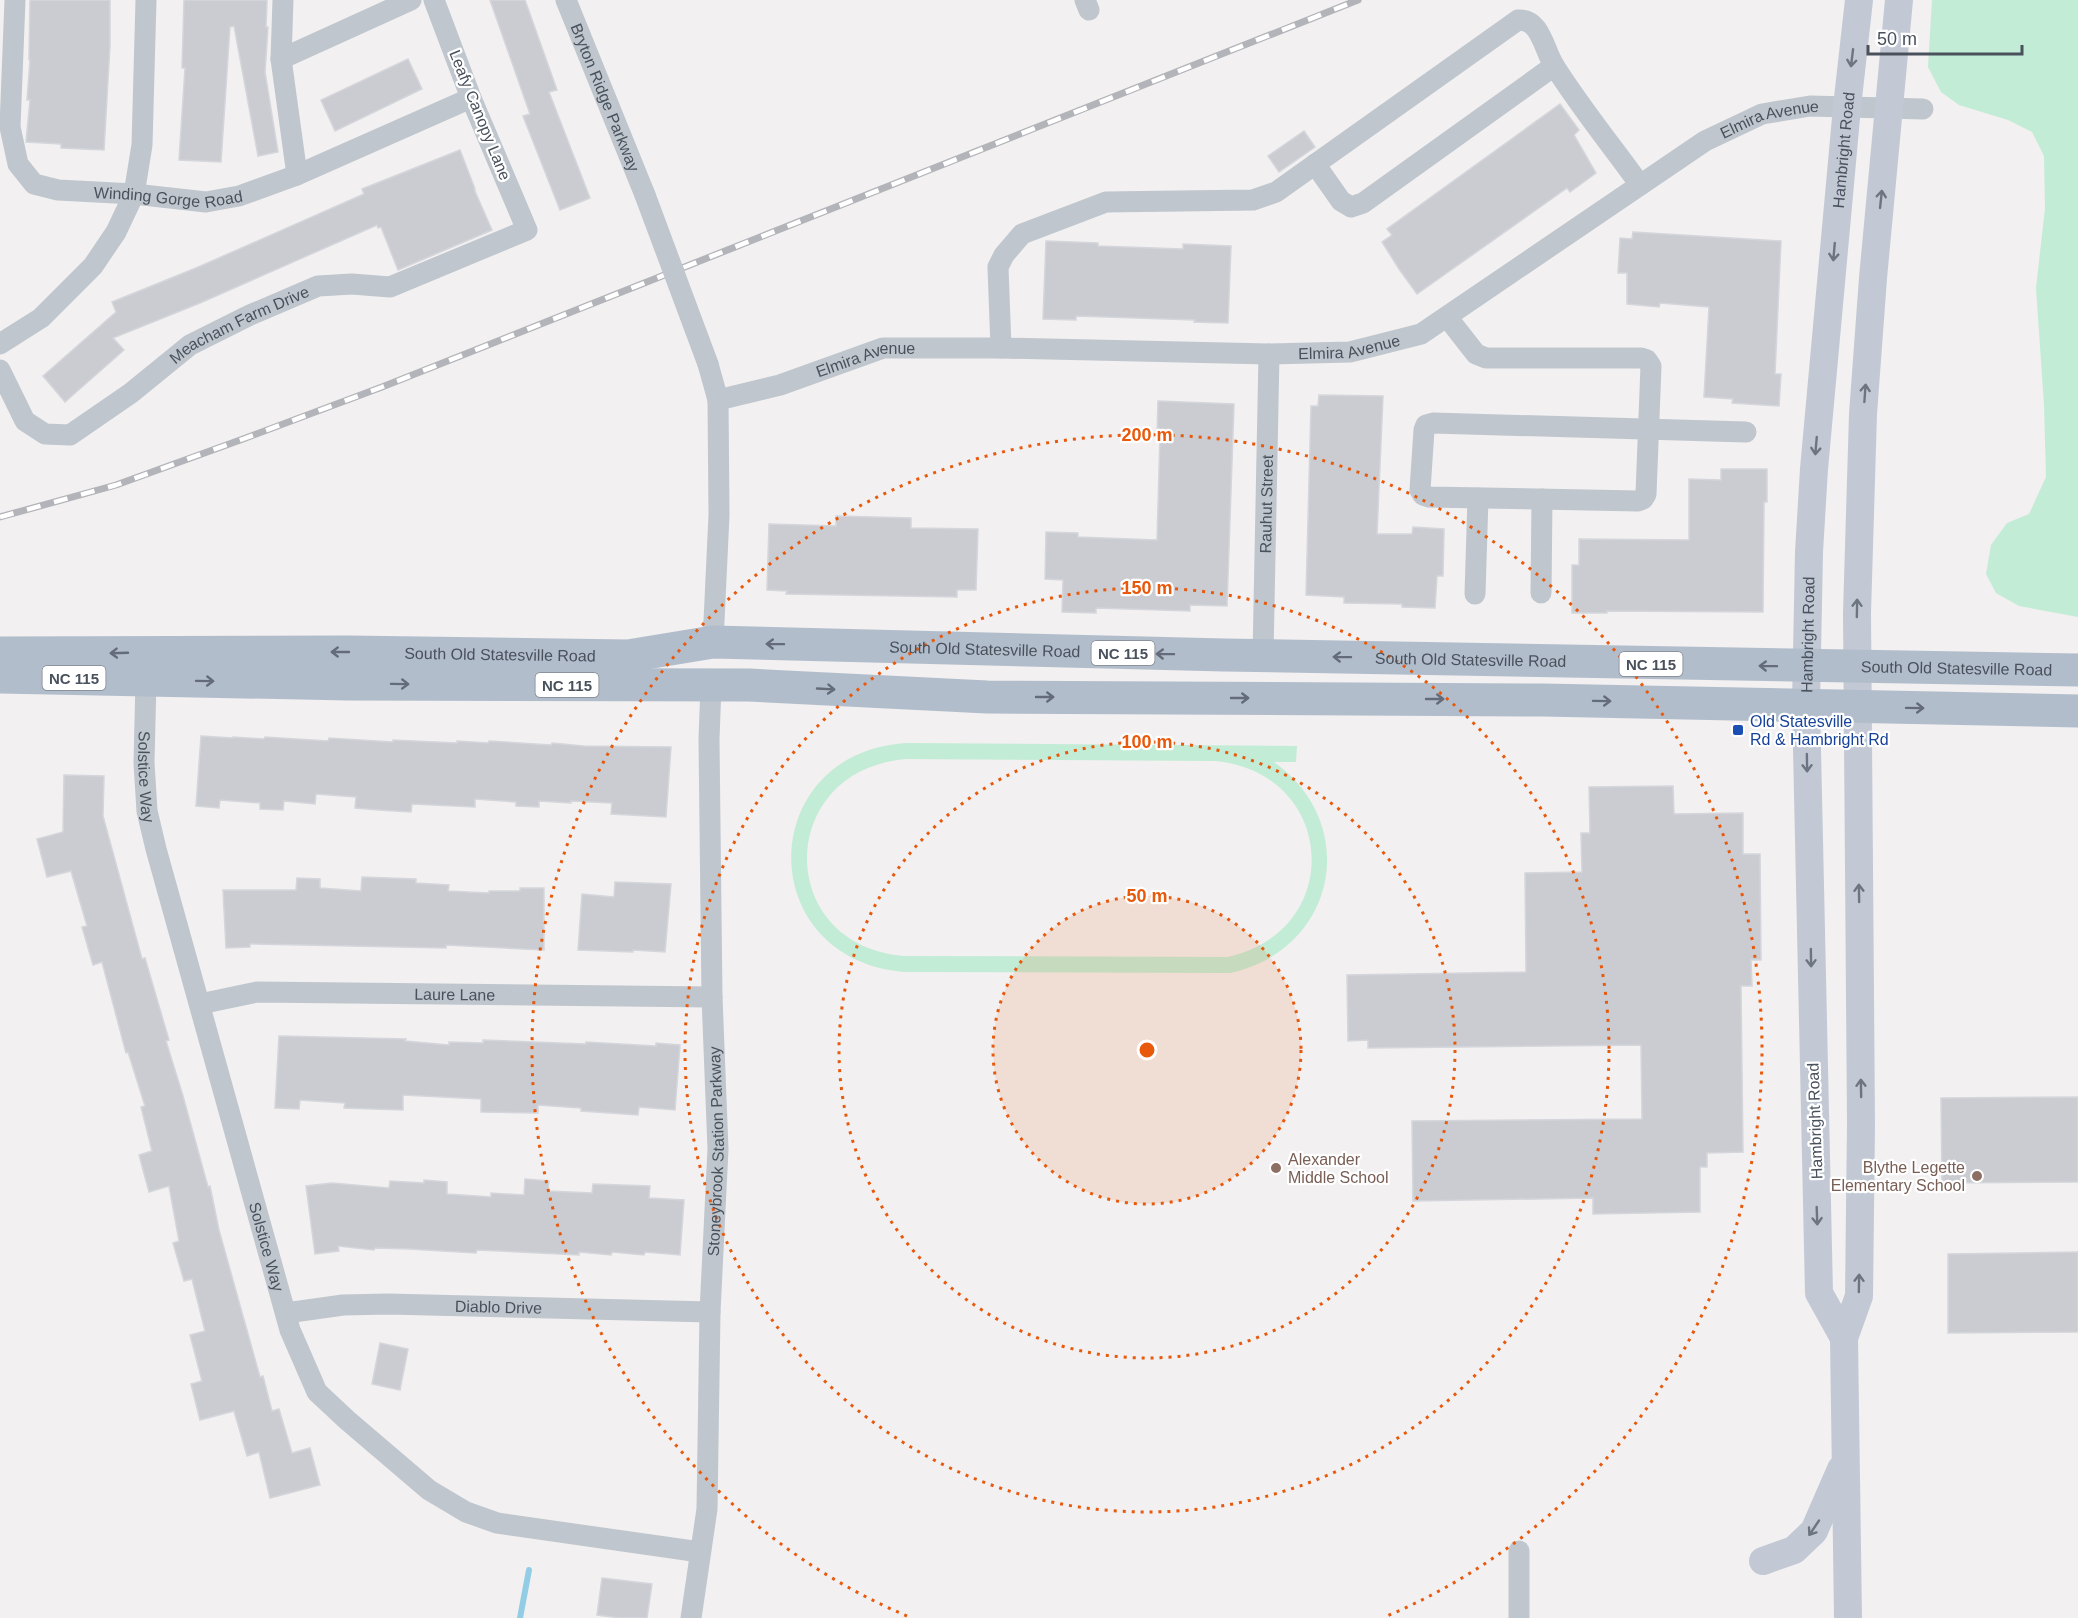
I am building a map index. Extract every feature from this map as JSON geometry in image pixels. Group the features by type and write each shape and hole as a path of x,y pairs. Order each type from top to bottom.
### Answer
{"main road":[{"name":"Hambright Road","path":"1844,1338 1819,1293 1806,704 1809,552 1814,469 1859,0"},
{"name":"Hambright Road","path":"1848,1618 1844,1338 1859,1296 1861,1112 1857,613 1863,414 1873,278 1899,0"},
{"name":"South Old Statesville Road","path":"0,653 350,652 628,656 713,642 1263,656 2078,670"},
{"path":"441,685 531,670 692,667 708,654 713,642"},
{"path":"711,685 728,670 741,667 880,666 900,660 920,648"},
{"name":"South Old Statesville Road","path":"0,677 441,685 711,685 987,697 1543,700 2078,711"},
{"path":"1763,1561 1794,1550 1814,1531 1828,1503 1846,1456"}],"street":[{"name":"Winding Gorge Road","path":"15,0 10,127 18,164 34,184 58,190 134,194 206,202 239,196 297,175 471,98"},
{"path":"0,344 41,318 93,266 116,232 134,194 142,145 146,0"},
{"path":"283,0 281,59 297,175"},
{"path":"281,59 411,0"},
{"name":"Leafy Canopy Lane","path":"434,0 471,98 527,230"},
{"name":"Bryton Ridge Parkway","path":"566,0 645,195 708,364 718,400 719,514 713,642"},
{"path":"1001,348 998,267 1004,255 1022,234 1106,202 1253,200 1276,192 1518,20 1533,23 1554,66 1640,185"},
{"path":"1315,164 1341,201 1352,207 1363,203 1554,66"},
{"name":"Elmira Avenue","path":"718,400 780,385 883,348 1001,348 1269,354 1350,352 1421,334 1705,141 1762,114 1810,106 1923,109"},
{"name":"Meacham Farm Drive","path":"0,370 25,421 45,434 70,435 131,393 190,345 250,315 318,286 352,284 390,287 527,230"},
{"path":"1447,317 1476,354 1486,358 1641,358 1647,360 1650,366 1649,428 1646,494 1638,501 1429,497 1420,490 1424,430 1426,425 1433,423 1649,428 1746,432"},
{"name":"Rauhut Street","path":"1263,656 1269,354"},
{"path":"1475,594 1478,498"},
{"path":"1542,499 1542,593"},
{"name":"Solstice Way","path":"146,680 144,763 147,811 156,849 291,1330 317,1392 429,1490 466,1512 498,1523 700,1552"},
{"name":"Stoneybrook Station Parkway","path":"691,1618 707,1509 710,1312 718,1149 712,997 709,740 711,685"},
{"name":"Laure Lane","path":"200,1004 257,992 712,997"},
{"name":"Diablo Drive","path":"286,1313 342,1305 388,1304 710,1312"},
{"path":"1519,1551 1519,1618"}],"green space":[{"path":"1932,0 2078,0 2078,617 2019,606 1996,593 1986,574 1991,545 2007,523 2029,514 2046,477 2044,405 2036,288 2045,208 2044,156 2032,132 2008,120 1959,105 1941,92 1928,67"},
{"path":"906,743 1297,746 1296,762 1274,762 1302,788 1319,818 1327,850 1325,882 1314,913 1294,939 1266,960 1230,973 903,972 854,959 819,932 798,896 791,856 799,816 821,781 856,755","holes":["906,759 1215,761 1255,771 1285,792 1304,821 1312,853 1308,886 1293,917 1267,941 1228,957 903,956 861,945 831,922 813,892 807,858 813,823 832,793 863,770"]}],"building":[{"path":"30,0 110,0 104,150 61,148 61,144 26,142 30,100 27,100"},
{"path":"184,0 267,0 265,72 278,152 258,156 234,26 230,27 221,162 179,160 185,68 182,68"},
{"path":"490,0 525,0 557,90 549,92 590,198 560,210 523,116 530,114"},
{"path":"408,59 422,89 335,131 321,100"},
{"path":"1560,104 1579,130 1574,135 1596,173 1570,192 1567,188 1417,294 1382,242 1392,235 1387,229"},
{"path":"1304,131 1315,147 1279,172 1268,156"},
{"path":"460,150 492,230 398,270 381,227 378,228 377,225 200,303 113,338 124,350 65,402 43,376 116,312 112,302 196,268 364,194 362,189"},
{"path":"1633,232 1781,241 1775,374 1781,374 1779,406 1732,403 1733,399 1704,397 1709,307 1660,303 1659,307 1627,304 1627,273 1618,273 1620,238 1632,239"},
{"path":"1046,241 1098,243 1098,246 1183,249 1183,244 1231,246 1228,323 1076,316 1076,320 1043,319"},
{"path":"1319,395 1383,396 1377,534 1412,534 1413,527 1444,529 1443,576 1437,576 1435,608 1402,607 1402,604 1344,603 1344,597 1306,595 1311,406 1318,406"},
{"path":"1158,401 1234,404 1227,606 1190,605 1190,611 1096,608 1096,613 1062,612 1063,580 1045,579 1046,532 1078,533 1078,537 1157,540 1160,436 1157,437"},
{"path":"1721,469 1767,469 1767,502 1764,502 1763,612 1607,611 1607,613 1572,613 1572,565 1579,565 1579,539 1689,540 1689,479 1721,480"},
{"path":"836,516 911,518 911,528 978,529 976,590 957,590 957,597 786,594 787,591 767,590 769,524 836,526"},
{"path":"201,736 328,741 329,738 393,742 393,740 457,743 457,741 488,743 489,741 551,745 552,743 584,746 671,747 666,817 611,814 612,803 571,801 571,803 539,801 539,807 516,806 516,802 475,799 475,807 412,804 411,812 379,810 355,808 356,797 316,794 315,804 284,801 283,810 260,809 260,803 220,800 219,808 196,806"},
{"path":"64,775 104,776 103,816 142,959 145,958 169,1040 166,1041 208,1187 210,1186 219,1230 260,1377 263,1376 272,1411 279,1409 292,1453 310,1448 320,1485 270,1498 259,1452 247,1456 234,1411 200,1420 191,1384 202,1381 190,1335 205,1331 192,1279 184,1281 173,1243 179,1241 169,1186 149,1192 139,1155 152,1151 141,1107 145,1106 128,1052 126,1053 102,962 93,965 82,927 87,926 71,871 47,877 37,839 63,832"},
{"path":"1673,786 1674,814 1743,813 1743,854 1760,854 1761,960 1751,960 1752,986 1741,986 1743,1152 1707,1153 1707,1167 1700,1167 1700,1212 1593,1214 1593,1198 1413,1201 1412,1121 1642,1119 1641,1045 1368,1048 1368,1040 1348,1041 1347,975 1526,972 1525,873 1582,872 1581,833 1590,833 1589,787"},
{"path":"362,877 416,879 416,883 449,885 448,891 489,893 489,891 520,891 520,888 544,888 544,950 446,945 446,948 250,944 250,947 226,948 223,890 296,890 297,878 320,879 320,888 361,891"},
{"path":"615,882 671,884 665,952 578,950 582,894 614,897"},
{"path":"279,1036 406,1039 405,1041 449,1045 449,1042 483,1043 483,1040 680,1045 675,1110 639,1107 638,1115 538,1105 538,1113 481,1112 481,1099 403,1095 403,1110 344,1108 345,1103 300,1100 299,1109 275,1108"},
{"path":"2078,1097 2078,1182 1942,1183 1941,1098"},
{"path":"525,1179 549,1181 548,1191 592,1193 593,1184 650,1186 649,1198 684,1200 680,1255 612,1252 611,1255 579,1252 579,1255 477,1250 476,1253 375,1248 374,1250 338,1246 339,1251 315,1254 306,1186 332,1183 389,1188 390,1181 424,1183 424,1180 447,1182 447,1194 491,1197 491,1193 524,1195"},
{"path":"2078,1252 2078,1332 1948,1333 1948,1254"},
{"path":"380,1343 408,1349 400,1390 372,1384"},
{"path":"602,1578 652,1584 647,1618 597,1615"}],"waterway":[{"path":"520,1618 529,1570"}],"railway":[{"path":"0,517 116,485 382,387 1358,0"}],"place":[{"name":"Old Statesville Rd & Hambright Rd","path":"1738,730"},
{"name":"Alexander Middle School","path":"1276,1168"},
{"name":"Blythe Legette Elementary School","path":"1977,1176"}]}
